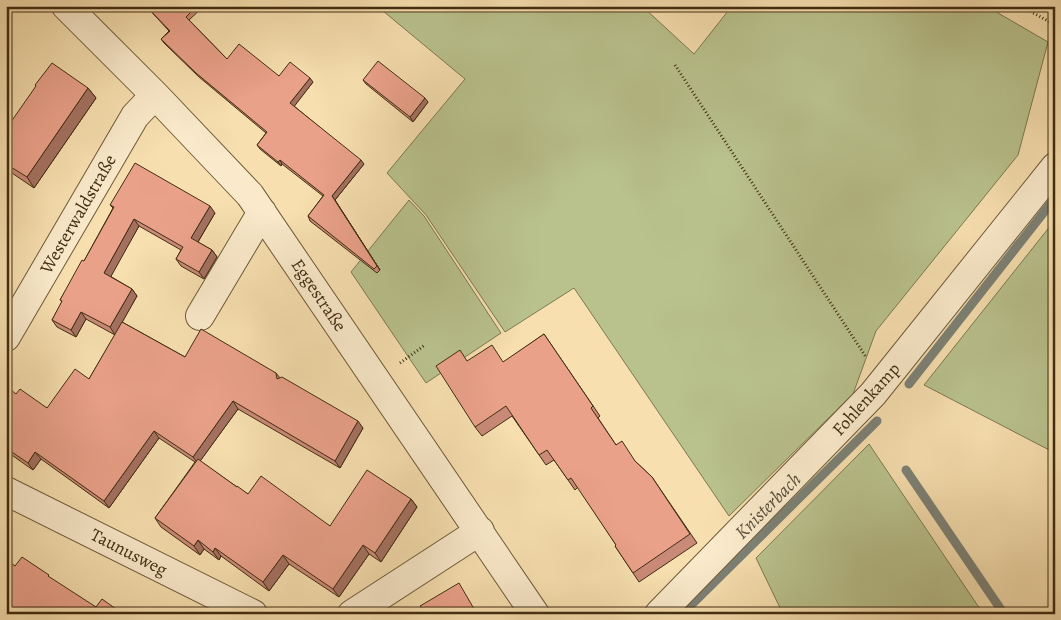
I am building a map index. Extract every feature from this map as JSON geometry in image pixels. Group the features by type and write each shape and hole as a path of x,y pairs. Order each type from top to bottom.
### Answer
{"street":[{"name":"Eggestraße","path":"66,6 155,94 250,195 535,614"},
{"name":"Westerwaldstraße","path":"6,337 135,116 155,94"},
{"name":"Fohlenkamp","path":"659,614 883,383 1055,167"},
{"path":"200,316 262,212"},
{"name":"Taunusweg","path":"6,491 253,614"},
{"path":"352,614 480,531"}],"path":[{"path":"1021,6 1055,25"},
{"path":"675,65 883,383"},
{"path":"410,356 425,346"}],"green space":[{"path":"377,6 642,6 694,54 732,6 986,6 1048,42 1018,155 876,331 853,394 729,516 574,288 505,332 426,215 387,173 465,79"},
{"path":"409,200 424,216 501,333 426,383 351,272"},
{"path":"1055,220 1055,453 924,385"},
{"path":"869,444 984,614 783,614 756,558"}],"building":[{"path":"146,6 197,6 186,17 227,59 239,44 279,76 290,62 310,78 290,103 361,160 332,196 377,266 374,269 308,216 324,195 280,160 278,162 257,145 267,132 196,73 161,39 170,31"},
{"path":"378,61 425,98 410,117 363,80"},
{"path":"52,63 88,88 27,177 6,164 6,129"},
{"path":"135,163 210,206 191,238 212,250 199,272 176,259 183,247 134,219 104,273 132,289 110,327 81,312 71,330 52,320 62,301 60,300 114,207 110,205"},
{"path":"122,322 185,357 201,329 276,373 277,379 282,377 358,421 335,461 233,401 193,457 154,431 104,501 35,452 28,463 6,448 6,397 11,390 16,394 20,389 47,408 75,369 89,379"},
{"path":"544,334 593,406 591,408 616,445 622,441 635,461 652,477 690,534 633,573 571,478 568,480 547,450 539,455 506,406 475,427 436,366 460,350 467,361 492,345 503,362"},
{"path":"198,459 248,494 261,476 330,526 367,470 411,499 375,553 363,545 333,589 283,555 263,582 215,548 213,552 198,540 194,546 155,518"},
{"path":"22,557 96,607 102,599 123,614 6,614 6,559 15,566"},
{"path":"459,583 477,614 414,614 422,609 420,606"}],"waterway":[{"name":"Knisterbach","path":"909,384 1055,198"},
{"name":"Knisterbach","path":"682,614 877,421"},
{"path":"906,470 1004,614"}]}
